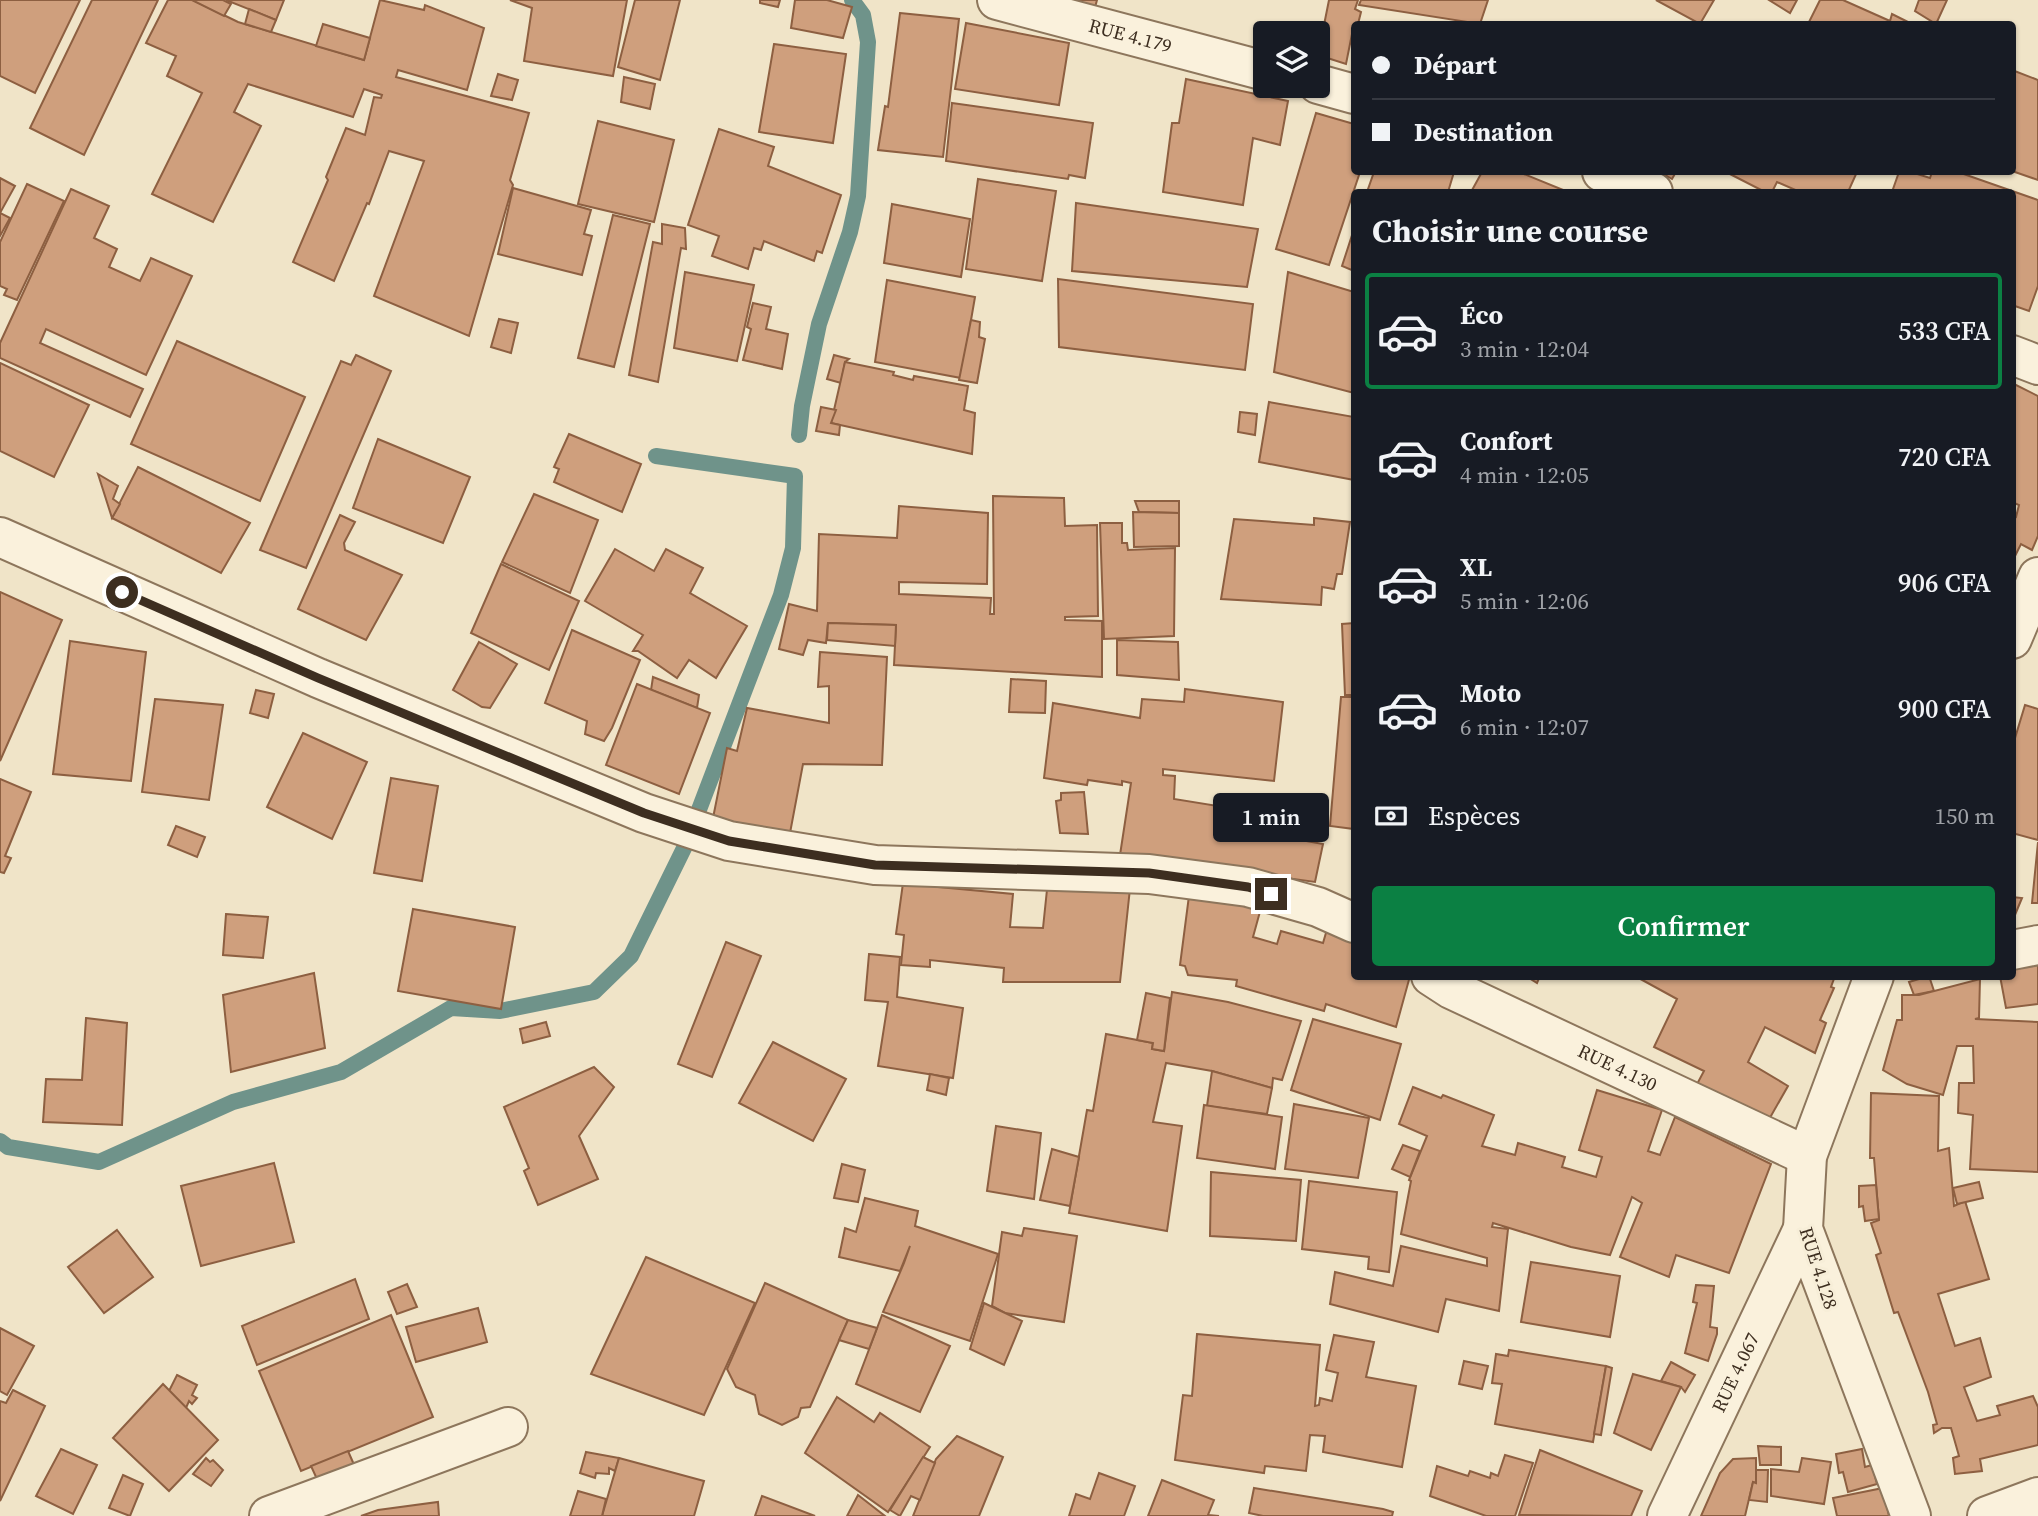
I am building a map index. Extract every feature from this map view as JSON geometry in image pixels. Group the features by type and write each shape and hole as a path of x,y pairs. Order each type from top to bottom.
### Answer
{"street":[{"name":"RUE 4.179","path":"997,0 1253,68"},
{"path":"1330,87 1351,93"},
{"path":"1610,175 1645,189"},
{"path":"2016,357 2038,365"},
{"path":"0,537 330,683 644,813 729,841 875,865 1149,873 1248,887 1318,907 1351,922"},
{"path":"2016,629 2038,577"},
{"path":"2016,949 2038,944"},
{"name":"RUE 4.130","path":"1437,980 1451,989 1807,1156"},
{"name":"RUE 4.128","path":"1879,980 1807,1156 1803,1229 1911,1516"},
{"name":"RUE 4.067","path":"1667,1516 1803,1229"},
{"path":"270,1516 508,1427"},
{"path":"1987,1516 2038,1497"}],"building":[{"path":"0,0 80,0 35,93 0,76"},
{"path":"92,0 158,0 84,155 30,128"},
{"path":"168,0 193,0 238,22 364,60 380,0 424,10 425,5 484,28 467,90 398,70 396,77 529,113 510,180 513,185 469,336 374,296 424,161 389,151 369,204 367,203 334,281 293,262 328,180 326,177 346,128 365,135 374,97 381,98 382,95 364,89 353,117 248,84 234,112 261,126 213,222 152,194 202,93 167,76 176,56 146,43"},
{"path":"192,0 223,0 231,4 224,16"},
{"path":"226,0 284,0 276,20"},
{"path":"510,0 627,0 613,76 524,61 532,8"},
{"path":"635,0 680,0 660,80 618,67"},
{"path":"760,0 780,0 778,7 760,3"},
{"path":"795,0 827,0 852,7 843,38 791,28"},
{"path":"1065,0 1097,0 1093,15"},
{"path":"1329,0 1358,0 1355,9 1361,12 1359,21 1351,21 1346,64 1330,59 1330,21 1325,21"},
{"path":"1361,0 1488,0 1481,21 1461,21 1359,5"},
{"path":"1656,0 1714,0 1702,21 1694,21"},
{"path":"1769,0 1797,0 1790,13"},
{"path":"1820,0 1843,0 1890,21 1810,21"},
{"path":"1919,0 1947,0 1937,21 1931,21 1915,11"},
{"path":"249,9 276,20 271,32 245,24"},
{"path":"900,13 959,19 943,157 878,150 885,106 888,107"},
{"path":"1892,14 1906,21 1890,21"},
{"path":"966,23 1069,43 1059,105 955,89"},
{"path":"323,24 370,38 364,60 316,46"},
{"path":"774,44 846,54 833,143 759,132"},
{"path":"2016,72 2038,80 2038,180 2016,172"},
{"path":"498,74 518,80 512,100 491,96"},
{"path":"624,77 655,84 650,109 621,102"},
{"path":"1186,79 1253,93 1253,98 1288,101 1280,145 1253,138 1243,205 1163,192 1172,123 1179,123"},
{"path":"952,103 1093,123 1085,178 1069,175 1068,179 946,161"},
{"path":"1316,113 1351,123 1351,175 1359,175 1354,189 1351,189 1351,199 1329,265 1276,249"},
{"path":"598,121 674,140 654,222 578,204"},
{"path":"719,129 774,147 768,166 841,195 822,253 817,251 814,261 764,241 761,250 754,248 748,269 712,256 719,236 688,225"},
{"path":"1373,175 1453,175 1449,189 1368,189"},
{"path":"1480,175 1526,175 1561,189 1473,189"},
{"path":"1732,175 1856,175 1849,189 1793,189 1777,182 1774,189 1759,189"},
{"path":"1898,175 1920,175 1930,178 1931,175 1967,175 2007,189 1893,189"},
{"path":"0,178 15,186 0,213"},
{"path":"978,179 1056,191 1042,281 966,269"},
{"path":"27,184 64,201 17,300 4,295 7,289 0,286 0,242"},
{"path":"513,188 591,210 584,234 592,236 582,275 498,254"},
{"path":"71,189 109,206 94,238 117,249 109,267 140,281 151,258 192,276 146,375 46,329 40,343 143,389 130,417 0,358 0,343"},
{"path":"2016,192 2038,200 2038,286 2029,311 2016,306"},
{"path":"1076,203 1258,229 1247,287 1072,271"},
{"path":"892,204 970,219 961,277 884,263"},
{"path":"0,213 10,218 0,236"},
{"path":"613,215 650,224 614,367 578,358"},
{"path":"662,224 685,228 686,249 681,248 658,382 629,375 653,242 662,244"},
{"path":"1351,238 1351,270 1342,266"},
{"path":"685,272 754,285 737,361 674,348"},
{"path":"1288,272 1351,291 1351,392 1274,372"},
{"path":"1058,279 1253,304 1245,370 1059,347"},
{"path":"887,280 975,297 961,378 875,362"},
{"path":"753,303 771,307 766,329 788,334 782,369 743,360 751,329 747,327"},
{"path":"499,319 518,323 511,353 491,347"},
{"path":"971,320 980,322 979,337 985,339 977,383 959,380"},
{"path":"177,341 305,397 260,501 131,444"},
{"path":"356,355 391,371 306,568 260,550 341,361 351,365"},
{"path":"834,355 849,359 845,362 841,383 827,379"},
{"path":"845,362 894,372 893,375 913,380 914,376 968,386 964,410 975,413 972,454 831,423"},
{"path":"0,363 89,405 54,477 0,451"},
{"path":"2016,385 2038,396 2038,536 2032,550 2021,544 2016,554 2016,517 2019,505 2016,504"},
{"path":"1269,402 1351,416 1351,479 1259,462"},
{"path":"821,407 836,410 831,423 840,425 839,435 816,431"},
{"path":"1240,412 1257,414 1255,435 1238,432"},
{"path":"569,434 641,464 622,512 554,482 559,469 554,467"},
{"path":"378,439 470,477 443,543 353,508"},
{"path":"138,467 250,523 221,573 112,518"},
{"path":"98,474 118,486 113,499 120,504 112,518"},
{"path":"534,494 598,520 570,593 502,562"},
{"path":"993,496 1064,498 1065,526 1097,525 1098,616 1065,617 1065,620 1102,621 1102,677 894,665 896,625 828,623 826,643 808,640 803,655 779,649 789,604 817,611 819,534 897,538 899,506 988,513 987,584 899,582 899,594 991,598 990,614 994,614"},
{"path":"1135,501 1179,501 1179,513 1139,512"},
{"path":"1133,512 1179,513 1179,546 1134,547"},
{"path":"340,515 355,522 344,543 345,550 402,575 366,640 298,609"},
{"path":"1314,518 1350,522 1342,574 1337,574 1334,589 1322,587 1321,605 1221,599 1234,519 1314,525"},
{"path":"1100,523 1122,523 1122,543 1127,543 1128,550 1175,548 1174,636 1104,639"},
{"path":"615,549 654,571 666,549 703,568 690,593 747,626 716,678 689,660 677,678 638,651 633,651 643,635 585,601"},
{"path":"501,564 579,601 549,670 471,633"},
{"path":"0,592 62,620 0,761"},
{"path":"828,623 896,625 895,646 827,640"},
{"path":"1351,623 1351,695 1345,695 1342,624"},
{"path":"572,630 640,660 604,741 585,734 587,721 545,703"},
{"path":"1117,640 1178,642 1179,680 1117,675"},
{"path":"70,641 146,652 131,781 53,774"},
{"path":"479,642 517,664 490,708 482,707 453,690"},
{"path":"820,652 887,657 882,765 803,764 790,833 713,818 727,748 737,751 747,708 829,723 829,686 818,687"},
{"path":"653,677 699,695 697,708 651,690"},
{"path":"1011,679 1046,681 1045,713 1009,712"},
{"path":"637,684 710,713 679,794 606,765"},
{"path":"1185,689 1283,702 1274,781 1163,769 1163,775 1175,776 1174,799 1261,813 1257,832 1323,844 1315,882 1120,855 1131,783 1122,781 1122,785 1088,780 1087,785 1044,778 1053,703 1140,718 1142,699 1184,702"},
{"path":"256,690 274,694 268,718 250,713"},
{"path":"1341,697 1351,697 1351,829 1330,826"},
{"path":"155,699 223,705 209,800 142,792"},
{"path":"2025,705 2038,709 2038,840 2016,834 2016,735"},
{"path":"303,733 367,762 332,839 267,807"},
{"path":"391,778 438,786 422,881 374,873"},
{"path":"0,779 31,792 5,856 11,858 4,873 0,872"},
{"path":"1084,792 1088,834 1060,833 1056,801 1061,800 1061,793"},
{"path":"176,826 205,837 197,857 168,845"},
{"path":"2038,842 2038,903 2032,903"},
{"path":"940,876 939,887 1013,894 1010,927 1043,928 1048,880 1131,879 1120,982 1003,982 1004,968 930,960 930,967 901,965 904,935 896,934 903,883"},
{"path":"1190,888 1264,897 1253,937 1277,944 1281,931 1323,943 1328,926 1351,932 1351,980 1409,980 1396,1027 1326,1004 1324,1011 1236,986 1237,980 1188,975 1185,966 1180,965"},
{"path":"2016,897 2022,898 2016,912"},
{"path":"413,909 515,927 501,1009 398,991"},
{"path":"226,914 268,917 263,958 223,955"},
{"path":"726,942 761,956 712,1077 678,1064"},
{"path":"869,954 900,957 897,997 963,1008 953,1078 878,1066 888,1002 865,1000"},
{"path":"2038,964 2038,1004 2006,1008 2001,980 2016,980 2016,968"},
{"path":"314,973 325,1048 231,1072 223,995"},
{"path":"1642,980 1834,980 1831,987 1834,988 1820,1020 1826,1023 1815,1053 1765,1027 1748,1062 1788,1086 1767,1123 1696,1086 1704,1071 1654,1047 1677,999"},
{"path":"1930,980 1934,991 1914,995 1909,982"},
{"path":"1980,980 1979,1018 1975,1019 2038,1022 2038,1172 1970,1169 1973,1115 1958,1113 1959,1083 1974,1083 1973,1046 1957,1046 1943,1095 1907,1084 1883,1070 1897,1020 1902,1020 1902,995 1919,995"},
{"path":"1172,992 1228,1002 1301,1021 1282,1080 1273,1078 1272,1088 1212,1071 1166,1063 1153,1122 1182,1126 1167,1231 1069,1213 1087,1110 1093,1111 1106,1034 1153,1043 1152,1049 1164,1051"},
{"path":"1146,993 1170,998 1164,1051 1152,1049 1153,1043 1137,1040"},
{"path":"86,1018 127,1023 122,1125 43,1122 46,1079 82,1080"},
{"path":"1313,1019 1401,1044 1380,1120 1291,1090"},
{"path":"546,1022 550,1036 523,1043 520,1029"},
{"path":"773,1042 846,1079 813,1141 739,1103"},
{"path":"594,1067 614,1087 579,1136 598,1179 538,1205 524,1171 529,1168 504,1107"},
{"path":"1212,1071 1272,1088 1267,1114 1207,1106"},
{"path":"930,1074 949,1078 946,1095 927,1090"},
{"path":"1413,1087 1441,1098 1443,1095 1494,1115 1482,1146 1515,1155 1518,1143 1565,1157 1562,1167 1596,1177 1602,1157 1579,1150 1597,1090 1662,1110 1648,1151 1660,1155 1675,1117 1771,1164 1729,1273 1676,1255 1669,1277 1620,1257 1642,1203 1632,1197 1610,1255 1571,1247 1493,1223 1492,1227 1508,1229 1499,1311 1446,1299 1438,1332 1330,1304 1335,1272 1393,1286 1401,1246 1487,1266 1487,1258 1401,1234 1411,1181 1409,1180 1427,1136 1399,1124"},
{"path":"1871,1093 1939,1096 1938,1151 1949,1148 1954,1206 1965,1201 1989,1279 1938,1294 1955,1346 1980,1338 1991,1377 1964,1387 1977,1421 2000,1415 1997,1406 2033,1396 2038,1407 2038,1445 1980,1459 1982,1471 1955,1474 1953,1458 1959,1456 1951,1428 1942,1428 1934,1433 1933,1425 1937,1424 1928,1392 1898,1312 1894,1313 1876,1255 1881,1253 1871,1223 1879,1220 1874,1158 1870,1158"},
{"path":"1294,1104 1369,1118 1358,1178 1285,1169"},
{"path":"1204,1105 1282,1117 1275,1169 1197,1158"},
{"path":"996,1126 1041,1133 1034,1199 987,1191"},
{"path":"1403,1145 1420,1151 1410,1177 1392,1169"},
{"path":"1052,1149 1079,1157 1070,1206 1040,1200"},
{"path":"274,1163 294,1242 201,1266 181,1186"},
{"path":"842,1164 865,1170 858,1202 834,1198"},
{"path":"1211,1172 1301,1180 1296,1241 1210,1236"},
{"path":"1309,1181 1397,1192 1389,1272 1368,1269 1369,1257 1302,1249"},
{"path":"1979,1182 1983,1198 1957,1204 1953,1188"},
{"path":"1876,1185 1879,1219 1865,1221 1863,1206 1859,1207 1859,1186"},
{"path":"865,1198 918,1211 915,1226 998,1254 970,1341 883,1312 904,1263 910,1246 900,1271 839,1257 845,1228 856,1232"},
{"path":"1024,1228 1077,1236 1064,1322 1005,1313 992,1306 1002,1232 1022,1236"},
{"path":"117,1230 153,1277 104,1313 68,1267"},
{"path":"646,1257 755,1303 704,1415 591,1374"},
{"path":"1531,1262 1620,1276 1610,1337 1521,1322"},
{"path":"355,1279 369,1319 257,1365 242,1326"},
{"path":"765,1283 848,1320 810,1407 801,1408 798,1417 782,1425 759,1414 755,1395 736,1387 727,1369"},
{"path":"407,1284 417,1307 397,1314 388,1292"},
{"path":"1696,1285 1714,1286 1710,1327 1717,1328 1717,1334 1708,1361 1685,1353 1697,1303 1693,1302"},
{"path":"984,1303 1022,1321 1004,1365 970,1349"},
{"path":"478,1308 487,1342 416,1362 406,1327"},
{"path":"391,1315 433,1417 301,1471 259,1371"},
{"path":"882,1315 950,1346 920,1412 856,1384"},
{"path":"848,1320 877,1328 869,1349 839,1340"},
{"path":"0,1328 34,1346 7,1395 0,1391"},
{"path":"1197,1334 1320,1345 1315,1406 1319,1405 1320,1398 1332,1401 1338,1373 1326,1370 1334,1335 1374,1342 1366,1377 1416,1386 1402,1467 1323,1452 1325,1436 1310,1435 1306,1471 1265,1466 1264,1473 1175,1460 1183,1395 1192,1396"},
{"path":"1509,1350 1606,1366 1593,1442 1495,1424 1502,1384 1492,1383 1496,1354 1508,1356"},
{"path":"1464,1361 1488,1366 1482,1389 1459,1384"},
{"path":"1671,1362 1695,1375 1685,1392 1681,1387 1661,1381"},
{"path":"1606,1366 1612,1368 1601,1435 1594,1434"},
{"path":"1633,1374 1681,1387 1651,1450 1614,1433"},
{"path":"177,1375 197,1385 192,1395 197,1398 192,1404 189,1401 186,1408 169,1391"},
{"path":"163,1384 218,1440 169,1491 113,1438"},
{"path":"13,1390 45,1406 0,1501 0,1401 6,1403"},
{"path":"837,1397 874,1422 880,1413 930,1447 888,1512 805,1453"},
{"path":"957,1436 1003,1457 979,1516 913,1516 936,1459"},
{"path":"1758,1446 1781,1447 1781,1465 1760,1465"},
{"path":"61,1449 97,1465 73,1514 36,1496"},
{"path":"1862,1449 1865,1467 1872,1465 1877,1484 1848,1492 1843,1472 1839,1473 1836,1454"},
{"path":"1540,1450 1642,1491 1631,1516 1519,1515"},
{"path":"348,1451 359,1476 322,1490 311,1466"},
{"path":"586,1452 619,1458 615,1471 609,1468 609,1474 596,1473 595,1478 580,1473"},
{"path":"1505,1455 1533,1463 1515,1516 1486,1516 1430,1496 1437,1466 1468,1476 1470,1471 1490,1478 1491,1473 1498,1476"},
{"path":"923,1457 935,1463 920,1500 911,1496 900,1516 890,1510"},
{"path":"206,1458 210,1462 213,1460 223,1470 211,1486 193,1474"},
{"path":"619,1458 704,1481 694,1516 602,1516"},
{"path":"1756,1458 1756,1483 1753,1482 1745,1516 1701,1516 1720,1473 1733,1459"},
{"path":"1802,1458 1831,1462 1824,1504 1771,1496 1771,1469 1799,1472"},
{"path":"1756,1470 1768,1470 1767,1502 1749,1500 1753,1482 1756,1483"},
{"path":"1099,1473 1135,1486 1124,1516 1069,1516 1076,1494 1090,1499"},
{"path":"123,1475 143,1484 130,1516 109,1508"},
{"path":"1162,1480 1214,1500 1208,1515 1219,1516 1148,1516"},
{"path":"1254,1488 1393,1512 1392,1516 1263,1516 1249,1513"},
{"path":"1883,1488 1889,1516 1837,1516 1833,1498"},
{"path":"578,1491 606,1499 602,1516 570,1516"},
{"path":"858,1495 885,1516 847,1516"},
{"path":"762,1496 815,1516 755,1516"},
{"path":"438,1502 439,1516 361,1516 378,1510"}],"waterway":[{"path":"799,435 802,406 819,324 850,232 858,196 868,42 863,15 852,0"},
{"path":"656,456 795,476 793,548 781,595 692,828"},
{"path":"0,1141 8,1147 99,1162 233,1102 341,1072 451,1008 500,1011 594,992 631,956 689,838"}],"route":[{"path":"122,592 318,678 644,813 729,841 875,865 1029,872 1149,873 1248,887 1271,894"}]}
